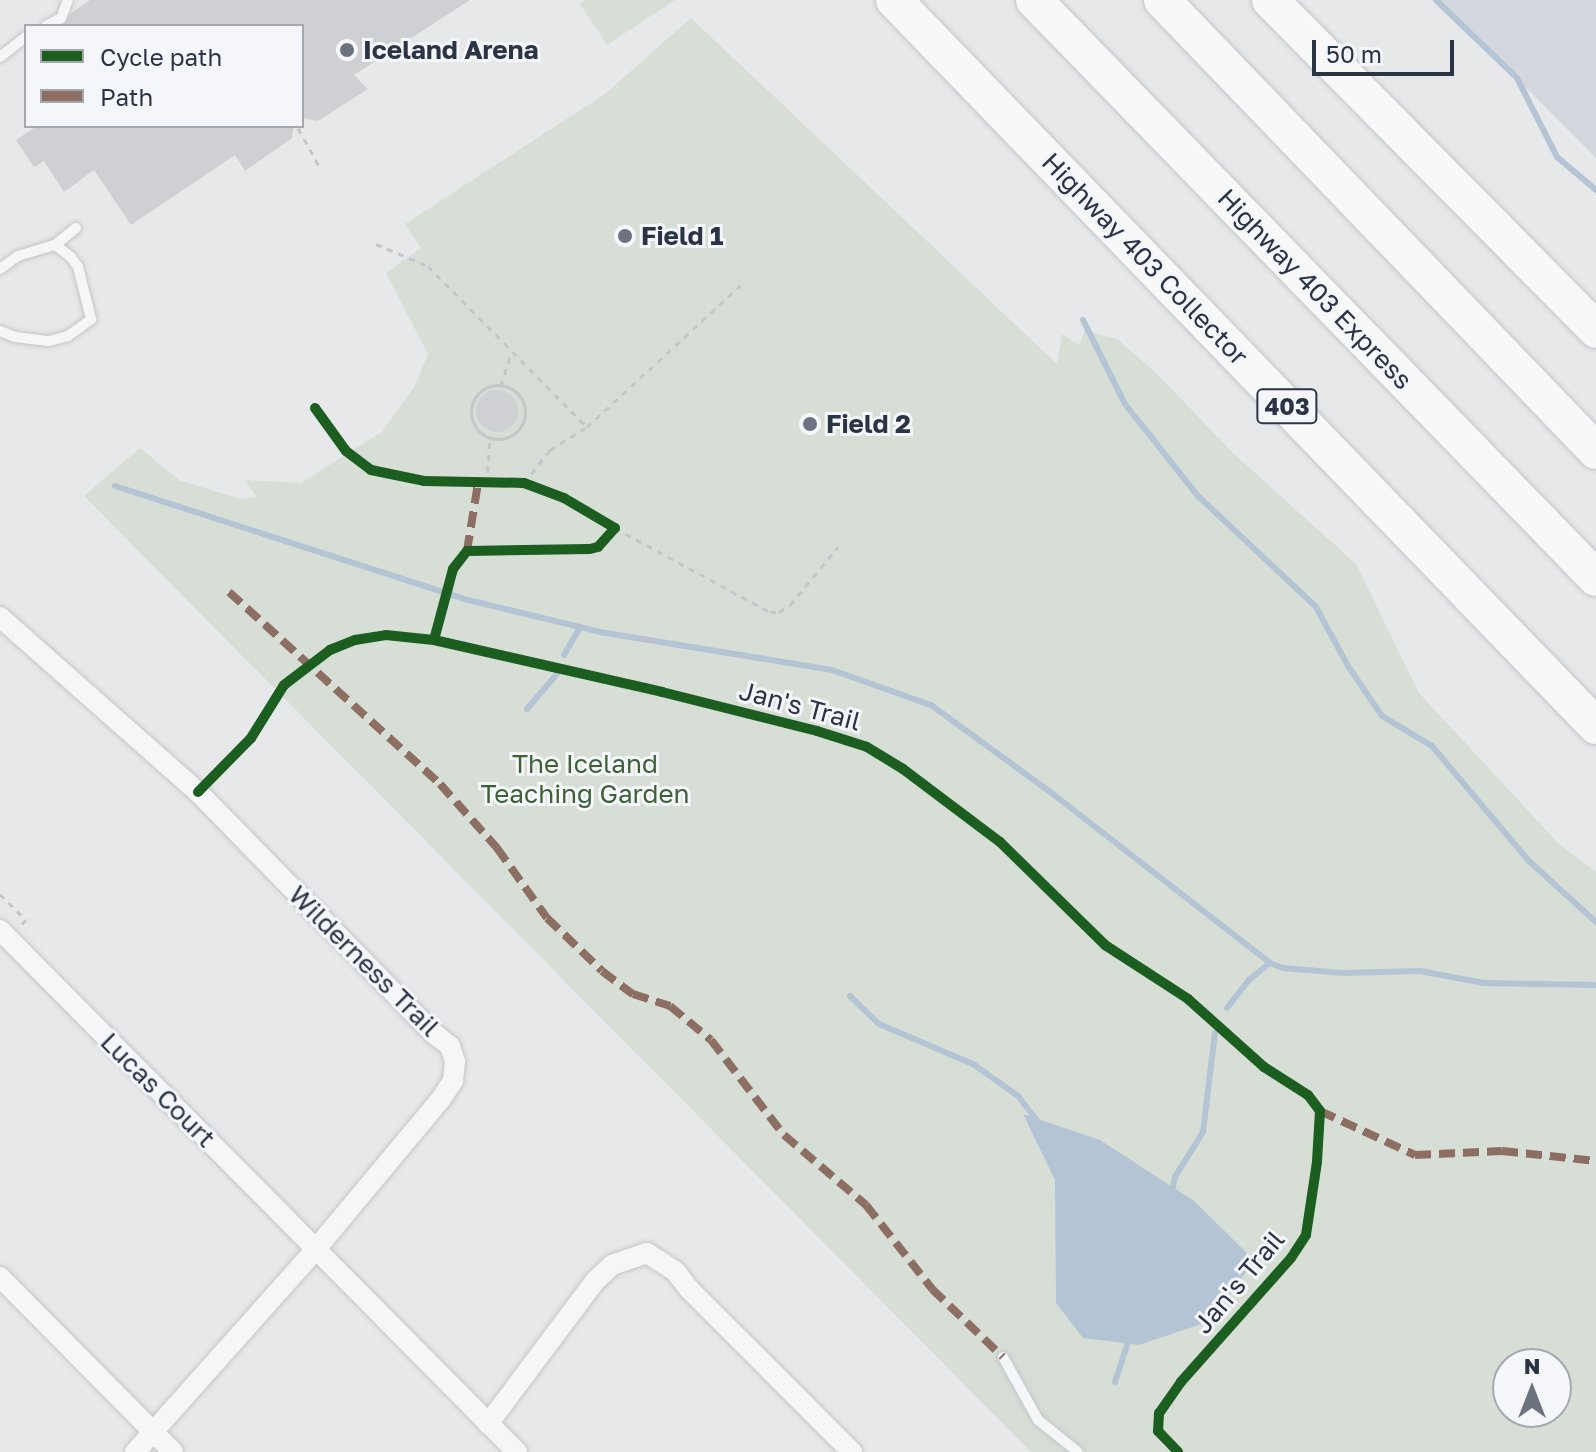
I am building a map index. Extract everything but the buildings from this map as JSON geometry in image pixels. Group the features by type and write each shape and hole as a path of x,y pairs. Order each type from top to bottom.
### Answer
{"highway":[{"name":"Highway 403 Collector","path":"894,0 1596,726"},
{"name":"Highway 403 Express","path":"1034,0 1596,578"},
{"path":"1162,0 1596,451"},
{"path":"1270,0 1596,330"}],"street":[{"name":"Wilderness Trail","path":"0,617 198,792 454,1054 455,1071 447,1090 316,1249 135,1452"},
{"name":"Lucas Court","path":"0,930 517,1452"},
{"path":"488,1424 595,1281 612,1265 647,1253 675,1271 689,1289 852,1452"},
{"path":"0,1277 173,1452"}],"lane":[{"path":"50,24 61,18 68,0"},
{"path":"0,57 24,39"},
{"path":"0,269 18,256 55,245 76,228"},
{"path":"0,331 15,337 49,341 68,336 91,319 78,267 55,245"},
{"path":"1003,1357 1038,1420 1078,1452"}],"path":[{"path":"298,128 319,166"},
{"path":"376,244 428,266 511,354 587,427"},
{"path":"524,483 550,450 587,427 741,285"},
{"path":"501,386 511,354"},
{"path":"501,386 520,396 524,420 514,434 490,438 476,428 473,404 482,390 501,386"},
{"path":"490,438 482,484 499,484"},
{"path":"512,484 524,483 537,488"},
{"path":"611,529 770,612 779,612 790,605 838,547"}],"shaded area":[{"path":"1438,0 1596,0 1596,158"}],"green space":[{"path":"586,0 675,0 607,45 580,4"},
{"name":"The Iceland Teaching Garden","path":"691,18 1057,364 1062,334 1079,345 1085,330 1117,339 1156,373 1233,453 1356,564 1419,693 1558,843 1596,872 1596,1452 1031,1452 84,496 140,448 179,480 240,499 257,497 244,480 301,483 382,432 415,386 428,354 386,273 421,248 405,224 605,94"}],"water":[{"path":"1023,1114 1100,1140 1194,1201 1255,1261 1207,1322 1139,1345 1083,1338 1056,1303 1055,1180"}],"waterway":[{"path":"1436,0 1517,78 1557,157 1596,190"},
{"path":"1083,320 1125,404 1198,496 1316,607 1348,666 1382,716 1432,746 1529,861 1596,922"},
{"path":"115,486 464,599 600,632 832,670 931,705 1053,794 1270,963 1283,968 1343,973 1420,971 1484,983 1596,985"},
{"path":"564,655 580,627"},
{"path":"527,709 557,674"},
{"path":"1227,1008 1249,980 1270,963"},
{"path":"850,996 879,1024 973,1064 1018,1096 1039,1123"},
{"path":"1172,1192 1175,1177 1203,1132 1215,1033"},
{"path":"1115,1382 1130,1336"}],"marked path":[{"path":"467,551 478,483"},
{"path":"229,592 440,784 497,848 547,918 602,971 633,994 670,1006 711,1040 784,1135 866,1205 932,1289 1003,1357"},
{"path":"1320,1111 1415,1155 1502,1151 1596,1161"}],"cycle path":[{"name":"Jan's Trail","path":"315,408 346,451 371,470 424,481 524,483 564,498 615,528 598,547 589,549 467,551 453,569 434,640 662,692 817,731 867,747 903,769 1000,842 1105,945 1188,999 1264,1067 1308,1095 1320,1111 1317,1162 1306,1235 1291,1258 1181,1382 1159,1413 1158,1431 1178,1452"},
{"path":"198,792 251,738 284,685 330,650 355,640 386,635 434,640"}],"place":[{"name":"Iceland Arena","path":"347,50"},
{"name":"Field 1","path":"625,236"},
{"name":"Field 2","path":"810,424"}]}
